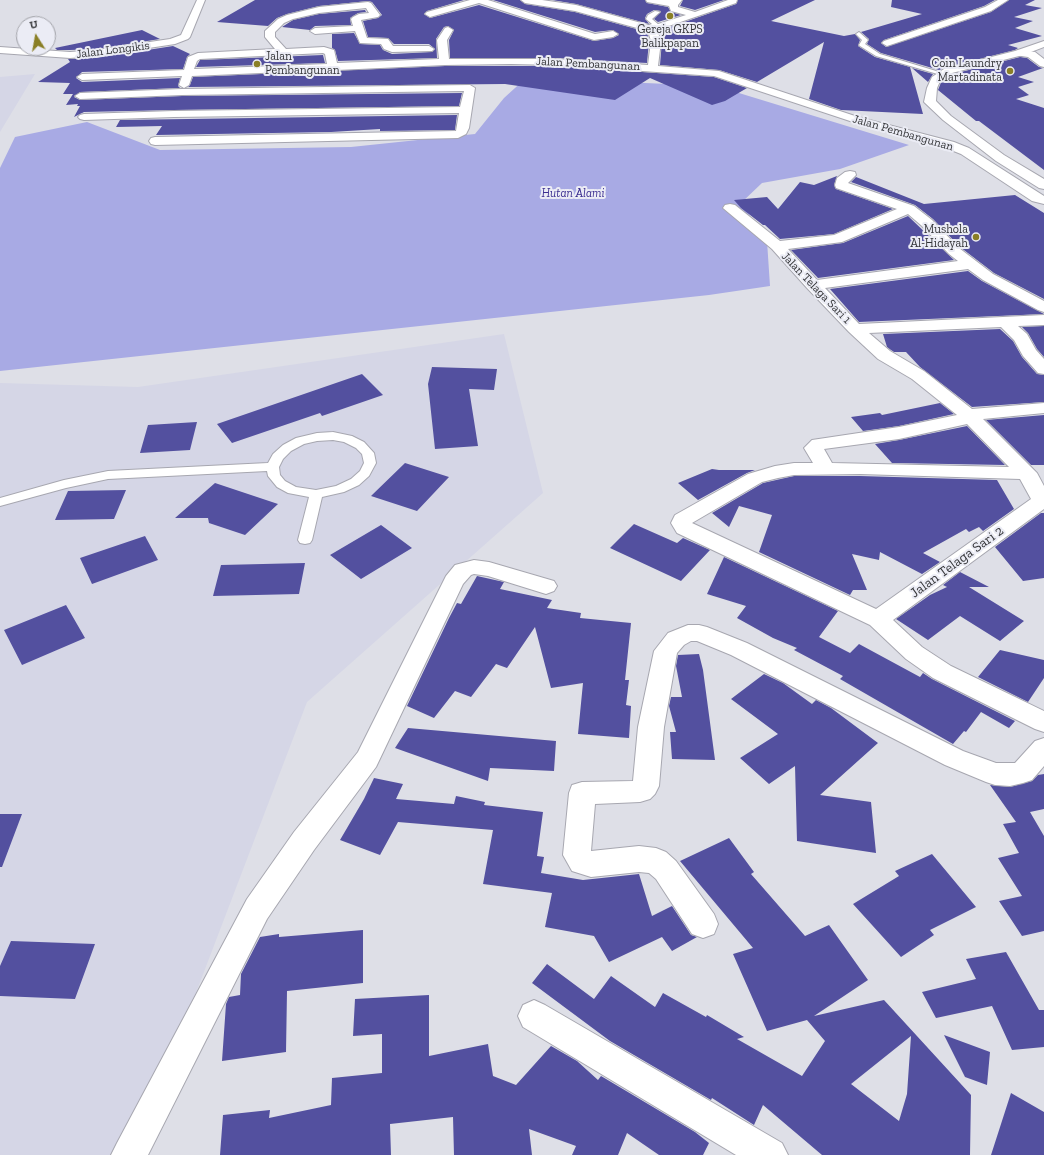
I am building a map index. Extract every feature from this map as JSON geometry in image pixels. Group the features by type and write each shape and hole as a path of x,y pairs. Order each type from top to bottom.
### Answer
{"street":[{"name":"Jalan Longikis","path":"0,50 70,55 96,53 172,42 185,37 201,0"},
{"path":"430,14 479,0 594,36 613,34"},
{"path":"525,0 576,8 650,28 696,15 733,1"},
{"path":"650,0 675,2 673,8 676,10 696,15"},
{"path":"887,43 988,9 1004,0"},
{"path":"283,51 273,42 270,37 270,31 281,21 290,17 318,10 365,3 374,15 357,18 356,21 360,28 363,41 385,41 387,47 392,49 442,49"},
{"path":"315,31 360,28"},
{"path":"650,28 656,41 653,68"},
{"path":"445,62 442,49 443,37 448,30"},
{"path":"1043,184 1000,158 947,118 930,102 932,88 937,77 1019,53 1044,44"},
{"path":"174,114 182,92 186,73 192,59 198,56 283,51 328,51 330,52 333,68"},
{"path":"1019,53 1031,54 1044,64"},
{"name":"Jalan Pembangunan","path":"82,77 333,68 368,78 445,62 556,62 653,68 721,75 839,114 950,145 964,151 1036,198 1044,200"},
{"path":"155,141 458,134 462,132 464,128 465,110 473,82 482,62"},
{"path":"80,96 182,92 368,78 473,82"},
{"path":"84,117 174,114 465,110"},
{"path":"850,174 842,181 842,185 909,209 927,223 954,251 970,264 988,277 1044,307"},
{"path":"730,208 777,246"},
{"name":"Jalan Telaga Sari 1","path":"777,246 837,239 909,209"},
{"name":"Jalan Telaga Sari 1","path":"777,246 812,285 855,328 1044,320"},
{"path":"812,285 970,264"},
{"path":"1004,321 1021,338 1029,352 1044,370"},
{"name":"Jalan Telaga Sari 2","path":"855,328 884,355 918,375 969,417 1027,473 1042,500 878,619"},
{"path":"826,468 815,452 814,448 819,444 899,433 969,417 1044,408"},
{"path":"1027,473 826,468 781,471 755,478 690,514 680,523 684,528 878,619 914,653 942,672 1044,722"},
{"path":"129,1155 256,908 304,841 367,759 454,581 463,570 474,567 488,569 546,586"},
{"path":"703,924 666,870 656,861 639,859 591,864 582,862 577,855 582,793 636,792 640,791 646,786 651,727 666,651 676,638 688,633 699,633 739,648 954,758 995,774 1010,775 1023,772 1044,748"},
{"path":"534,1016 770,1155"}],"lane":[{"path":"650,28 656,25 649,20 651,15 657,12"},
{"path":"859,34 865,40 862,45 878,55 943,74"},
{"path":"333,436 348,439 360,445 368,453 370,463 365,473 355,482 340,489 316,494 292,490 281,484 274,476 273,467 277,457 287,448 300,441 311,438 333,436"},
{"path":"0,502 64,484 108,476 273,467"},
{"path":"305,540 316,494"}],"shaded area":[{"path":"35,74 0,132 0,77"},
{"path":"504,334 543,493 307,702 134,1155 0,1155 0,383 138,387"}],"green space":[{"name":"Hutan Alami","path":"526,78 716,86 909,145 840,169 762,183 741,203 767,241 770,286 709,295 0,371 0,168 15,137 87,122 160,150 351,147 475,134 504,98"}],"building":[{"path":"255,0 464,0 427,11 424,14 430,18 479,5 594,41 613,38 619,35 613,30 595,32 493,0 520,0 525,4 575,12 647,32 649,41 647,63 556,58 450,58 449,40 454,30 448,26 444,27 436,39 437,58 338,61 335,50 332,48 332,34 354,33 360,44 380,45 383,50 392,54 432,52 435,49 429,44 394,44 388,38 368,37 363,21 378,18 382,15 372,2 368,1 319,6 287,14 277,18 268,26 217,22"},
{"path":"552,0 645,0 647,3 668,7 671,12 681,15 658,22 654,19 661,11 654,10 647,14 645,18 649,24 576,4"},
{"path":"683,0 724,0 695,10 680,6"},
{"path":"738,0 815,0 771,21 844,36 855,34 860,40 858,46 875,57 910,67 923,114 841,110 809,99 824,42 757,82 719,70 660,65 662,41 659,31 736,4"},
{"path":"892,0 995,0 984,6 884,40 881,43 886,47 991,12 1009,0 1035,0 1025,5 1042,8 1014,17 1033,21 1015,28 1042,36 1008,45 1018,48 1015,50 939,70 881,53 867,44 869,39 861,32 922,14 891,7"},
{"path":"365,10 366,12 358,13 350,18 351,25 315,26 310,30 282,27 293,20 319,14"},
{"path":"142,30 160,39 96,49 57,50 56,48"},
{"path":"173,46 190,54 187,57 183,69 82,72 76,78 82,82 180,78 178,86 180,88 80,92 74,97 80,100 182,96 462,93 459,106 84,112 74,117 80,106 77,106 78,104 66,105 73,94 63,94 70,83 38,82 70,62 68,59 96,58"},
{"path":"323,55 325,63 196,67 200,60"},
{"path":"1020,57 1027,58 1039,67 1043,68 1018,77 1034,82 1018,87 1029,95 1016,99 1044,108 1044,170 979,121 976,121 938,90 942,80 953,74"},
{"path":"445,66 556,66 714,77 747,88 725,101 712,105 650,78 615,100 505,84 188,87 193,77"},
{"path":"912,68 933,74 928,82"},
{"path":"457,115 455,130 380,131 380,129 331,132 156,135 162,126 116,127 120,120"},
{"path":"837,176 834,185 836,189 893,209 834,234 780,239 765,225 741,208 734,200 767,197 778,209 800,182 814,185"},
{"path":"856,177 924,204 1015,195 1044,213 1044,299 994,273 960,247 933,219 915,205 851,182"},
{"path":"908,216 954,260 818,278 791,250 843,243"},
{"path":"968,271 982,281 1044,314 859,322 830,289"},
{"path":"1044,326 1044,357 1037,349 1028,333 1022,327"},
{"path":"1000,329 1013,341 1022,357 1037,374 1044,375 1044,402 972,407 920,367 906,352 894,352 887,347 883,334"},
{"path":"432,367 497,369 494,390 469,389 478,446 435,449 428,384"},
{"path":"362,374 383,395 322,416 320,413 232,443 217,424"},
{"path":"940,403 954,414 899,426 863,431 851,417 880,413 882,415"},
{"path":"1044,415 1044,465 1031,465 986,420"},
{"path":"197,422 190,450 140,453 148,425"},
{"path":"967,426 1005,465 892,463 875,444 899,440"},
{"path":"405,463 449,477 417,511 371,496"},
{"path":"712,469 755,470 698,500 678,483"},
{"path":"794,476 860,476 997,480 1014,509 983,531 979,527 969,532 966,529 923,553 940,562 922,574 880,552 879,560 852,554 867,590 853,590 850,595 759,552 772,515 739,506 729,527 712,513 763,483"},
{"path":"215,483 278,504 245,535 209,523 208,518 175,518"},
{"path":"126,490 114,519 55,520 68,491"},
{"path":"1041,513 1044,513 1044,578 1023,581 995,547"},
{"path":"634,524 677,543 683,538 710,550 681,581 610,548"},
{"path":"381,525 412,548 361,579 330,555"},
{"path":"145,536 158,560 92,584 80,558"},
{"path":"724,557 838,611 819,637 850,653 859,644 920,677 923,673 1015,721 1009,728 981,712 966,732 964,731 953,744 840,679 843,676 794,650 797,648 773,638 737,618 746,606 707,594"},
{"path":"305,563 299,594 213,596 221,565"},
{"path":"960,572 989,587 969,587 1024,621 1000,641 960,616 928,640 896,619 930,595 947,587 943,585"},
{"path":"477,576 504,582 500,589 552,600 547,608 581,613 580,618 631,623 625,680 629,680 626,705 631,706 629,738 578,734 583,683 551,688 535,627 507,668 496,664 471,697 455,691 434,718 407,706 457,603 461,604"},
{"path":"66,605 85,638 22,665 4,630"},
{"path":"1000,650 1044,660 1044,678 1028,702 978,677"},
{"path":"699,654 703,670 715,760 672,759 670,732 676,732 669,706 671,697 682,697 676,666 678,655"},
{"path":"764,674 783,683 812,704 816,700 831,708 878,743 820,795 871,802 876,853 797,841 795,766 769,784 740,758 778,734 731,699"},
{"path":"408,728 556,741 554,771 490,768 488,781 395,748"},
{"path":"1044,774 1044,809 1030,812 1044,836 1044,931 1022,936 999,901 1022,896 998,858 1019,853 1003,824 1016,822 990,785 1010,787 1032,781 1038,775"},
{"path":"374,778 403,784 396,799 454,804 456,796 485,802 484,805 543,812 537,856 544,857 541,873 583,880 639,874 652,916 672,906 691,935 697,937 672,951 662,937 609,962 594,936 545,927 552,893 483,884 493,830 398,822 380,855 340,840 364,799"},
{"path":"0,814 22,814 2,867 0,867"},
{"path":"729,838 754,872 751,874 805,936 829,925 868,980 814,1016 884,1000 971,1095 970,1155 822,1155 763,1105 754,1125 712,1098 711,1100 610,1041 532,983 547,964 594,999 611,976 655,1007 663,993 706,1017 707,1015 744,1037 737,1039 802,1076 825,1041 807,1020 767,1031 733,954 753,948 680,861","holes":["911,1036 907,1094 899,1121 851,1084"]},
{"path":"932,854 976,907 930,930 934,935 901,957 853,904 899,876 895,871"},
{"path":"363,930 363,983 287,991 286,1052 222,1061 226,1004 229,997 240,995 241,974 260,937 279,934 279,937"},
{"path":"11,941 95,944 75,999 0,996 0,966"},
{"path":"1006,952 1039,1010 1044,1010 1044,1047 1012,1050 992,1006 936,1018 922,992 976,979 966,959"},
{"path":"429,995 429,1056 488,1044 493,1076 516,1085 551,1046 577,1061 598,1080 601,1076 695,1132 709,1143 703,1155 659,1155 627,1133 618,1155 572,1155 576,1146 529,1129 532,1155 454,1155 453,1117 390,1124 391,1155 220,1155 223,1115 270,1110 269,1118 331,1105 332,1078 382,1073 382,1034 353,1036 355,999"},
{"path":"944,1035 990,1052 987,1085 965,1077"},
{"path":"1011,1093 1044,1112 1044,1155 991,1155"}],"place":[{"name":"Gereja GKPS Balikpapan","path":"670,16"},
{"name":"Jalan Pembangunan","path":"257,64"},
{"name":"Coin Laundry Martadinata","path":"1010,71"},
{"name":"Mushola Al-Hidayah","path":"976,237"}]}
